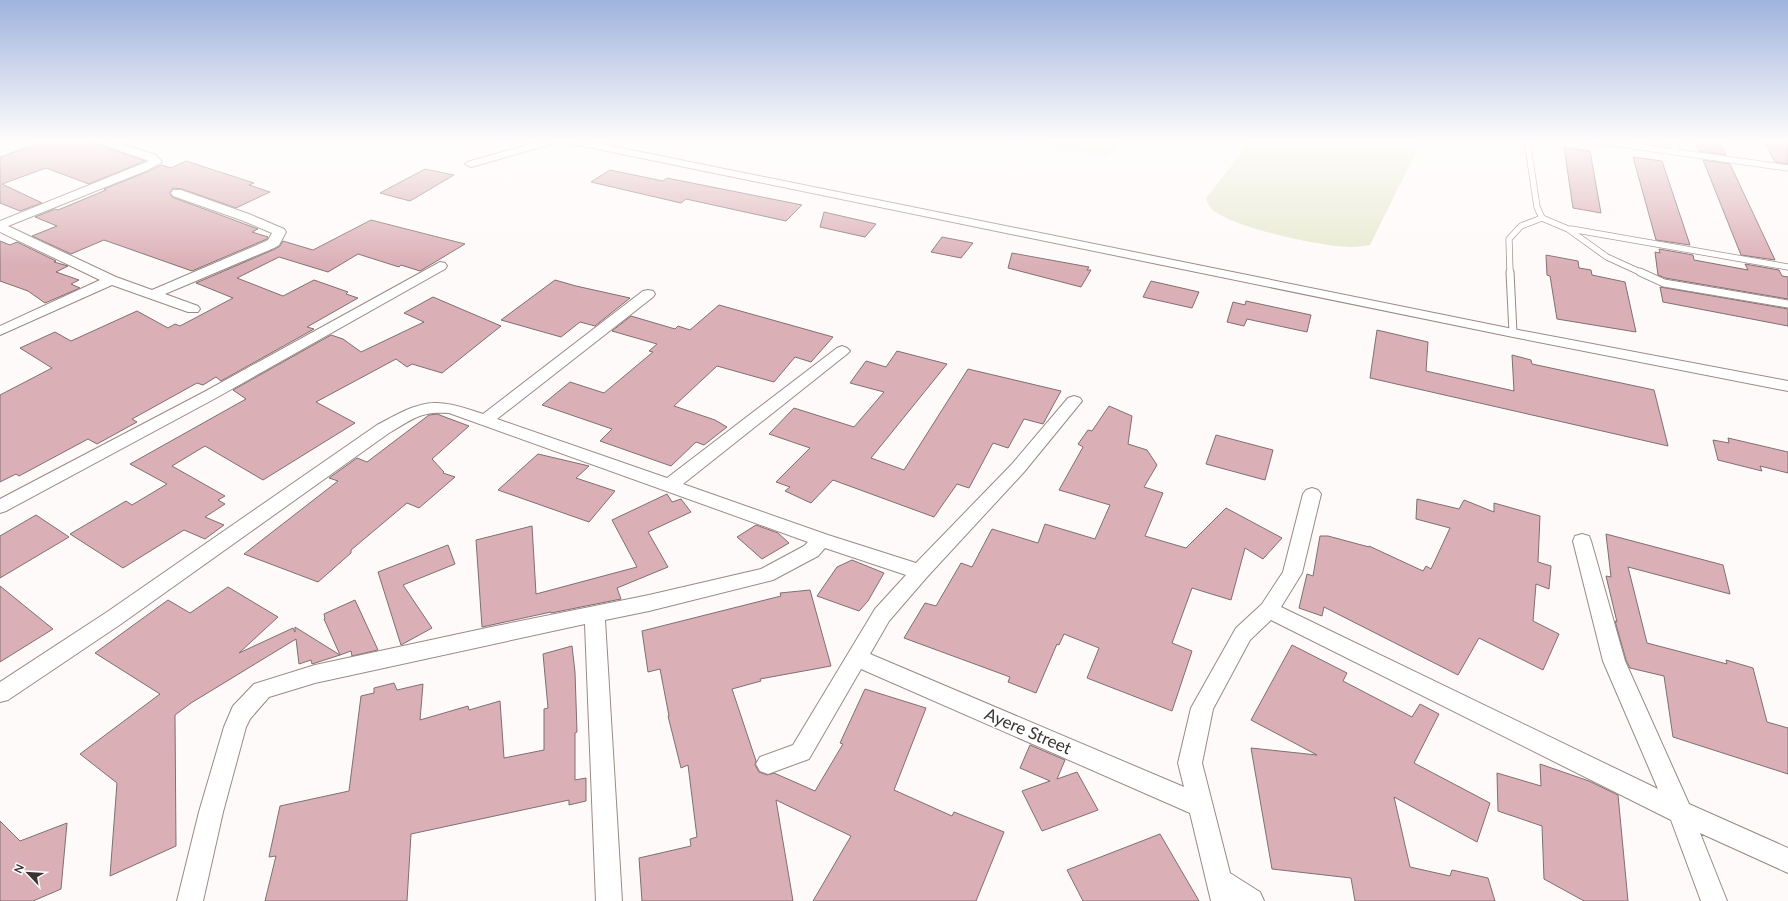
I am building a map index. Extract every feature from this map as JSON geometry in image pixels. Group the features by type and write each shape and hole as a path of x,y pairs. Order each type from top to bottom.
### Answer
{"street":[{"path":"0,226 109,182"},
{"path":"774,182 1513,333 1788,386"},
{"path":"154,294 269,246 274,242 280,232 245,217 177,193"},
{"path":"0,226 111,280 194,309"},
{"path":"0,506 210,395 440,266"},
{"path":"0,331 111,280"},
{"path":"485,420 648,294"},
{"path":"670,485 842,351"},
{"path":"768,764 801,752 882,615 920,572 1018,468 1074,401"},
{"path":"0,693 114,618 383,429 417,410 433,407 452,408 821,540 920,572"},
{"path":"1251,901 1221,891 1190,763 1202,708 1243,634 1269,610 1292,573 1312,494"},
{"path":"190,901 211,812 235,727 241,713 262,690 315,674 491,635 595,614 766,575 811,551 821,540"},
{"path":"1582,541 1614,661 1680,812 1714,901"},
{"path":"1269,610 1680,812 1788,861"},
{"path":"595,614 609,901"},
{"name":"Ayere Street","path":"856,658 1199,805"}],"lane":[{"path":"1533,182 1537,207 1542,218 1568,229 1607,257 1664,283 1788,304"},
{"path":"1513,333 1509,239 1521,226 1542,218"},
{"path":"1568,229 1788,267"}],"green space":[{"path":"1219,182 1401,182 1370,245 1351,247 1299,240 1254,228 1219,214 1210,207 1206,198"}],"building":[{"path":"0,182 7,182 2,184 42,203 20,211 0,203"},
{"path":"121,182 251,182 254,183 249,185 270,192 236,208 182,189 173,188 170,192 172,197 258,229 252,232 268,237 267,239 192,271 104,240 71,254 32,236 57,226 35,217 55,209 58,210 106,190 104,189"},
{"path":"401,182 442,182 410,201 380,193"},
{"path":"591,182 687,182 802,205 786,221 686,199 681,203"},
{"path":"1569,182 1596,182 1601,213 1573,208"},
{"path":"1640,182 1669,182 1690,245 1656,240"},
{"path":"1712,182 1738,182 1775,260 1741,255"},
{"path":"824,212 876,224 865,237 820,227"},
{"path":"371,220 465,244 420,271 401,265 399,267 358,254 328,272 279,257 237,278 283,296 314,280 348,292 346,294 358,298 307,327 314,329 221,381 216,377 203,385 197,383 132,419 137,422 97,444 88,439 19,476 16,474 0,482 0,395 52,368 20,348 55,332 71,341 137,311 168,328 175,324 180,326 233,298 196,283 275,249 280,246 283,241 313,250"},
{"path":"942,237 973,243 961,258 931,252"},
{"path":"0,241 10,245 17,242 56,261 54,262 68,266 56,272 79,280 71,284 80,288 45,303 28,291 0,281"},
{"path":"1659,249 1693,255 1694,260 1748,270 1745,264 1779,270 1782,276 1788,277 1788,299 1665,278 1658,275 1655,252 1660,253"},
{"path":"1012,253 1089,267 1087,270 1091,270 1081,287 1008,268"},
{"path":"1546,255 1578,261 1579,268 1591,270 1592,275 1625,282 1636,332 1557,319 1550,276 1547,275"},
{"path":"555,280 630,298 595,326 580,322 561,337 501,320"},
{"path":"1151,281 1199,292 1192,308 1143,297"},
{"path":"1660,287 1788,309 1788,326 1663,302"},
{"path":"433,297 501,326 442,373 412,364 407,367 396,359 316,402 355,423 263,480 205,446 172,466 225,496 218,500 225,504 205,517 224,525 205,539 184,530 123,568 70,534 126,501 132,505 167,484 130,464 246,399 233,390 331,335 343,339 361,352 424,322 404,313"},
{"path":"1246,301 1311,315 1307,332 1247,319 1244,326 1227,322 1233,302 1245,305"},
{"path":"719,305 833,337 811,362 795,357 774,382 717,366 674,406 715,420 727,427 704,445 696,442 671,466 600,441 612,429 542,405 570,382 604,393 653,352 649,351 657,344 612,331 631,316 675,329 678,326 690,330"},
{"path":"1377,330 1428,342 1426,371 1514,391 1512,355 1531,360 1532,364 1654,390 1668,446 1370,378"},
{"path":"897,351 947,364 871,458 904,470 968,369 1061,391 1043,424 1024,419 1008,448 993,443 969,488 957,484 934,517 833,480 811,503 785,491 790,487 776,482 810,448 769,434 794,408 854,427 884,392 850,383 866,361 886,367"},
{"path":"1109,406 1132,416 1128,444 1147,450 1157,465 1144,487 1163,493 1145,536 1186,548 1226,508 1282,538 1263,559 1245,548 1231,600 1192,588 1172,643 1192,651 1172,711 1087,678 1099,648 1064,634 1059,645 1057,644 1036,693 1008,682 1010,677 904,638 925,603 936,606 961,563 972,567 992,529 1038,543 1045,524 1095,539 1110,505 1059,490 1083,447 1078,444 1088,430 1092,431"},
{"path":"437,414 469,426 432,459 444,472 443,473 455,477 419,508 407,503 351,550 351,553 318,582 244,554 338,481 329,478 357,458 367,462 429,415"},
{"path":"1216,435 1273,450 1265,480 1206,464"},
{"path":"1728,438 1788,452 1788,473 1760,466 1762,471 1718,460 1713,440 1729,443"},
{"path":"538,454 589,466 576,478 615,491 589,522 498,490"},
{"path":"667,494 672,502 681,499 691,512 648,532 668,567 617,588 621,599 482,627 476,540 532,526 536,594 637,567 612,520"},
{"path":"1417,499 1459,509 1464,500 1494,512 1494,503 1540,516 1538,562 1551,566 1549,589 1536,584 1533,621 1559,634 1543,670 1479,638 1458,675 1324,607 1322,616 1299,608 1307,574 1313,576 1320,536 1328,536 1369,546 1423,571 1426,566 1431,569 1450,528 1416,519"},
{"path":"36,515 69,537 0,578 0,536"},
{"path":"756,525 778,533 789,543 762,559 737,537"},
{"path":"1606,534 1723,565 1730,594 1628,567 1647,643 1727,664 1726,660 1753,668 1767,722 1788,728 1788,774 1673,737 1664,676 1630,668 1626,660 1615,621 1617,622 1606,576 1611,577"},
{"path":"448,545 455,564 403,585 432,628 401,645 378,572"},
{"path":"852,560 884,573 868,601 859,611 817,596 837,567"},
{"path":"0,586 53,629 0,662"},
{"path":"228,587 278,617 239,653 293,628 295,632 295,627 340,655 312,664 311,660 299,664 296,639 191,703 175,715 176,846 110,876 117,783 80,754 160,694 95,653 168,600 190,613"},
{"path":"810,590 831,666 760,679 761,681 732,689 756,761 755,765 759,772 767,775 774,773 815,791 843,744 840,743 865,689 926,708 894,790 952,816 954,812 1004,832 976,901 813,901 851,836 776,800 793,901 642,901 639,858 691,846 690,839 697,837 688,765 681,768 668,716 660,669 648,672 642,631 781,596 780,593"},
{"path":"355,600 378,650 352,656 351,651 340,655 324,619 324,614"},
{"path":"1292,645 1347,673 1343,681 1412,717 1420,704 1439,714 1414,763 1490,803 1477,842 1394,797 1410,867 1450,876 1452,870 1488,878 1495,901 1355,901 1351,878 1272,869 1251,748 1317,755 1251,720"},
{"path":"572,646 575,672 577,732 575,733 575,780 586,778 586,801 569,805 569,800 411,834 407,901 265,901 276,856 269,857 280,806 349,791 361,696 374,693 374,688 394,683 397,690 423,684 420,720 468,706 469,710 500,701 504,758 544,750 544,709 548,708 543,654"},
{"path":"1030,745 1065,760 1057,779 1077,772 1098,810 1042,831 1022,791 1050,781 1020,768"},
{"path":"1540,764 1589,781 1618,795 1628,901 1584,901 1544,879 1542,826 1498,811 1497,773 1541,786"},
{"path":"0,821 20,841 67,823 61,889 33,901 0,901"},
{"path":"1160,834 1199,901 1083,901 1067,870"}]}
